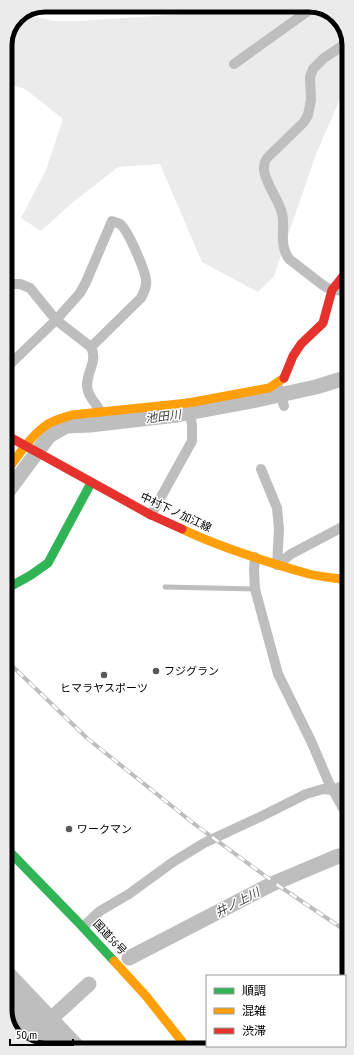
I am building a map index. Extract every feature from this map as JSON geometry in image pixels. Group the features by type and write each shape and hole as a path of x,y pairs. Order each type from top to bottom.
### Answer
{"main road":[{"path":"12,465 46,425 58,419 72,415 188,403 269,388 277,384 284,379 293,356 301,344 323,323 332,290 342,278"},
{"name":"中村下ノ加江線","path":"12,438 151,515 198,537 277,565 310,574 342,579"},
{"path":"12,586 48,563 91,483"},
{"name":"国道56号","path":"12,854 83,927 147,996 183,1043"},
{"name":"国道56号","path":"53,909 97,954 145,1009 162,1031"}],"street":[{"path":"234,64 307,12"},
{"path":"342,46 324,58 313,69 310,77 311,100 308,115 304,122 265,161 265,173 282,213 282,246 285,254 289,259 318,282 332,290 342,291"},
{"path":"12,363 56,320 80,293 112,221 120,225 126,232 143,268 146,280 146,290 141,298 91,347"},
{"path":"12,284 20,284 30,288 56,320 91,347 94,354 94,361 87,381 88,391 99,407 101,413"},
{"path":"277,384 284,406"},
{"path":"151,515 192,441 192,425 188,403"},
{"path":"261,469 277,508 279,529 277,565"},
{"path":"277,565 291,554 342,527"},
{"path":"255,558 255,589 278,674 311,741 329,783 342,806"},
{"path":"83,927 100,911 129,894 173,862 204,843 306,794 323,789 333,790 342,786"}],"lane":[{"path":"165,587 255,589"}],"shaded area":[{"path":"217,12 311,12 324,15 334,23 339,30 342,45 342,94 316,154 274,276 258,292 202,262 160,164 118,167 72,203 41,231 21,218 46,170 63,119 25,89 12,85 12,45 15,32 22,22 31,16 53,21 79,21"},
{"path":"12,967 84,1043 43,1043 36,1042 23,1035 16,1026 13,1019 12,1010"}],"waterway":[{"name":"池田川","path":"12,486 49,436 66,426 90,425 177,415 316,387 342,379"},
{"name":"井ノ上川","path":"129,958 272,884 342,855"},
{"name":"井ノ上川","path":"42,1027 89,984"}],"railway":[{"path":"12,666 88,739 193,823 279,886 342,928"}],"traffic: fast":[{"path":"12,586 48,563 91,483"},
{"path":"12,854 114,961"}],"traffic: slow":[{"path":"12,464 39,431 51,422 58,419 72,415 188,403 269,388 284,378"},
{"path":"182,529 228,548 277,565 314,575 342,579"},
{"path":"114,961 146,996 183,1043"}],"traffic: jam":[{"path":"284,378 293,356 301,344 323,323 332,290 342,278"},
{"path":"12,438 151,515 182,529"}],"place":[{"name":"フジグラン","path":"156,671"},
{"name":"ヒマラヤスポーツ","path":"104,675"},
{"name":"ワークマン","path":"69,829"}]}
